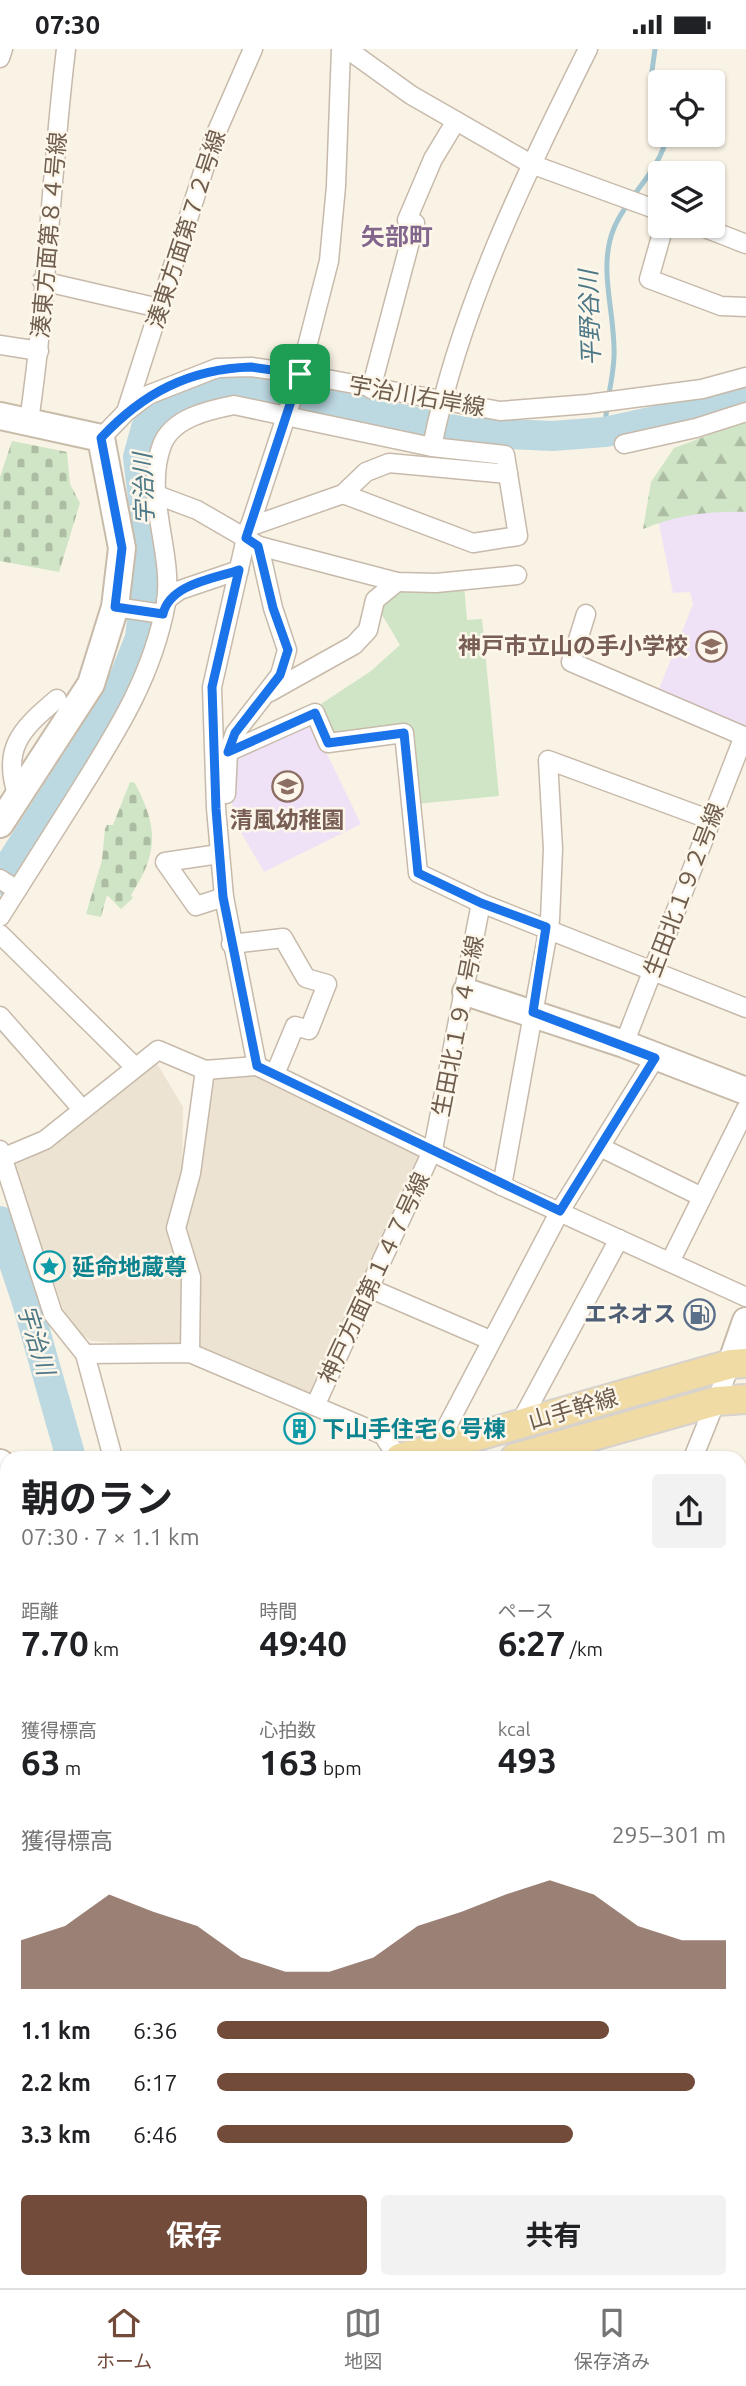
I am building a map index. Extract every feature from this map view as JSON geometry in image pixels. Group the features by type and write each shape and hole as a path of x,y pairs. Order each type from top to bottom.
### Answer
{"main road":[{"name":"山手幹線","path":"439,1451 520,1423 738,1364"},
{"name":"山手幹線","path":"540,1451 717,1401 746,1399"}],"street":[{"path":"0,58 3,49"},
{"name":"湊東方面第８４号線","path":"29,421 39,351 42,281 66,49"},
{"name":"湊東方面第７２号線","path":"125,412 214,138 253,49"},
{"path":"344,49 411,95 531,164 648,206"},
{"path":"257,1066 223,897 216,809 212,687 239,570 299,380 329,261 344,49"},
{"path":"436,467 435,420 440,402 494,253 531,164 587,49"},
{"path":"371,389 415,223 407,220 433,159 456,121"},
{"path":"725,236 746,244"},
{"path":"661,238 649,279 721,306 746,307"},
{"path":"42,281 159,308"},
{"path":"0,345 39,351"},
{"name":"宇治川右岸線","path":"101,438 125,412 148,395 217,368 251,367 299,380 500,411 588,404 702,389 746,377"},
{"path":"0,917 10,885 131,709 162,609 156,465 163,442 178,426 203,411 234,405 288,411 435,445 505,455 518,536 474,543 343,494"},
{"path":"624,444 696,428 746,412"},
{"path":"0,416 101,438 122,548 123,608 92,684 0,824"},
{"path":"251,537 343,494 366,472 389,463 508,474"},
{"path":"157,495 197,510 251,537 397,582 436,583 517,575"},
{"path":"216,809 225,808 228,752 235,733 280,675 288,650 251,537"},
{"path":"123,608 162,609 180,590 239,570"},
{"path":"267,694 354,645 368,630 375,600 397,582"},
{"path":"586,614 570,662 745,736"},
{"path":"18,797 5,763 23,730 57,699"},
{"path":"228,752 315,713 328,743 404,733 418,873 481,903 746,1008"},
{"name":"生田北１９２号線","path":"624,1044 745,736"},
{"path":"502,1186 546,927 550,920 553,849 548,760 711,820"},
{"path":"219,854 164,862 196,906 223,897"},
{"name":"生田北１９４号線","path":"433,1149 466,992 481,903"},
{"path":"0,934 135,1067"},
{"path":"231,944 283,938 306,978 327,984 309,1030 295,1026 275,1074"},
{"path":"466,992 624,1044 746,1091"},
{"path":"0,1016 82,1109"},
{"path":"111,1451 85,1354 53,1314 1,1156 45,1140 158,1050 205,1070 257,1066 433,1149 502,1186 746,1297"},
{"path":"434,1451 560,1211 655,1058"},
{"path":"190,1353 191,1277 176,1228 191,1173 205,1070"},
{"path":"670,1262 746,1109"},
{"path":"600,1147 702,1197"},
{"name":"神戸方面第１４７号線","path":"315,1406 433,1149"},
{"path":"520,1423 619,1239"},
{"path":"369,1288 490,1340"},
{"path":"696,1451 717,1401 738,1364 746,1321"},
{"path":"85,1354 190,1353 383,1435 394,1451"}],"shaded area":[{"name":"神戸市立山の手小学校","path":"746,498 746,726 659,689 693,604 690,592 673,593 659,524 670,500"},
{"name":"清風幼稚園","path":"311,721 361,824 264,872 232,817 232,755"},
{"path":"156,1062 183,1107 182,1175 168,1225 186,1279 186,1341 180,1348 92,1341 75,1332 67,1321 15,1167 19,1159"},
{"path":"216,1075 261,1075 419,1154 309,1394 199,1347 196,1340 184,1226 204,1118"}],"green space":[{"path":"746,421 746,512 693,515 643,529 651,482 674,448"},
{"path":"12,441 67,452 70,484 80,503 59,572 0,561 0,477"},
{"path":"464,585 467,620 482,619 499,796 416,804 408,726 332,737 318,706 371,671 400,645 378,608 395,590"},
{"path":"130,782 135,783 143,799 151,827 151,853 147,866 131,895 133,898 121,909 107,895 101,917 86,914 102,860 105,829 107,825 113,825"}],"waterway":[{"name":"平野谷川","path":"652,70 655,49"},
{"name":"平野谷川","path":"605,432 614,357 607,275 609,244 620,216 664,147"},
{"name":"宇治川","path":"0,880 115,701 140,638 147,578 146,524 138,457 146,428 162,407 192,396 235,390 281,395 465,432 552,436 605,432 655,421 746,394"},
{"name":"宇治川","path":"0,1221 26,1299 69,1451"}],"place":[{"name":"神戸市立山の手小学校","path":"711,646"},
{"name":"清風幼稚園","path":"287,786"},
{"name":"延命地蔵尊","path":"49,1267"},
{"name":"エネオス","path":"699,1314"},
{"name":"下山手住宅６号棟","path":"299,1429"}],"district":[{"name":"矢部町","path":"397,237"}],"route":[{"path":"251,367 300,374 246,538 258,546 273,608 288,650 280,675 235,733 228,752 315,713 328,743 404,733 418,873 481,903 546,927 533,1012 624,1044 655,1058 560,1211 502,1186 433,1149 257,1066 223,897 216,809 212,687 239,570 180,590 166,600 163,614 115,607 122,548 101,438 125,412 148,395 217,368 251,367"}]}
